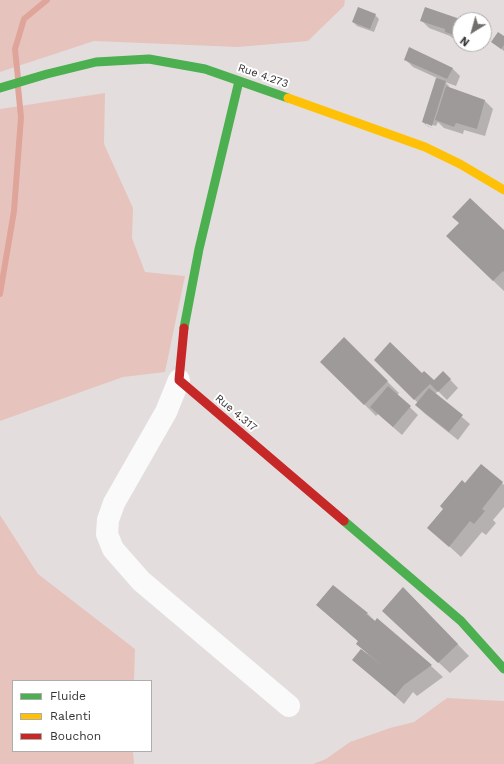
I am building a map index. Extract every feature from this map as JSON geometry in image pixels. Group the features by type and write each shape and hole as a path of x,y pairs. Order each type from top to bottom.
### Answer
{"street":[{"name":"Rue 4.273","path":"0,88 47,74 96,62 149,59 205,69 406,139 442,154 469,168 504,190"},
{"path":"239,81 199,249 185,316 179,380 166,412 114,504 108,520 107,534 113,550 141,581 288,706"},
{"name":"Rue 4.317","path":"179,380 461,621 504,669"}],"shaded area":[{"path":"0,0 345,0 344,6 308,41 238,47 94,41 0,72"},
{"path":"105,93 104,144 133,208 132,238 145,272 185,276 165,372 123,377 0,421 0,109"},
{"path":"0,515 38,574 135,649 134,680 12,680 12,752 133,752 134,764 0,764"},
{"path":"447,698 504,701 504,764 313,764 326,759 350,742 390,728 414,722"}],"building":[{"path":"358,7 376,14 370,29 352,22"},
{"path":"425,7 452,16 452,34 445,32 445,29 420,21"},
{"path":"498,32 504,36 504,45 501,49 492,43"},
{"path":"409,47 453,68 447,79 404,60"},
{"path":"436,78 446,81 432,126 422,122"},
{"path":"446,86 485,100 477,129 456,123 454,127 435,120"},
{"path":"470,198 504,230 504,272 503,271 493,281 446,236 459,223 452,217"},
{"path":"344,337 388,381 364,405 320,362"},
{"path":"390,342 422,373 424,371 434,380 443,371 451,379 438,392 430,384 414,400 374,360"},
{"path":"388,386 411,406 393,427 370,407"},
{"path":"429,388 463,415 449,432 415,405"},
{"path":"481,464 503,482 482,509 485,511 474,524 470,521 449,547 427,528 443,509 440,506 462,480 465,483"},
{"path":"333,585 368,613 366,614 375,621 377,618 432,665 404,685 395,696 352,660 361,649 383,666 356,644 358,641 316,605"},
{"path":"403,587 458,644 438,663 382,611"}],"waterway":[{"path":"18,78 15,49 24,19 47,0"},
{"path":"0,294 14,211 21,117 18,87"}],"traffic: fast":[{"path":"0,88 47,74 96,62 149,59 205,69 288,98"},
{"path":"184,328 199,249 239,81"},
{"path":"344,521 461,621 504,669"}],"traffic: slow":[{"path":"288,98 425,147 460,164 504,190"}],"traffic: jam":[{"path":"184,328 179,380 344,521"}]}
